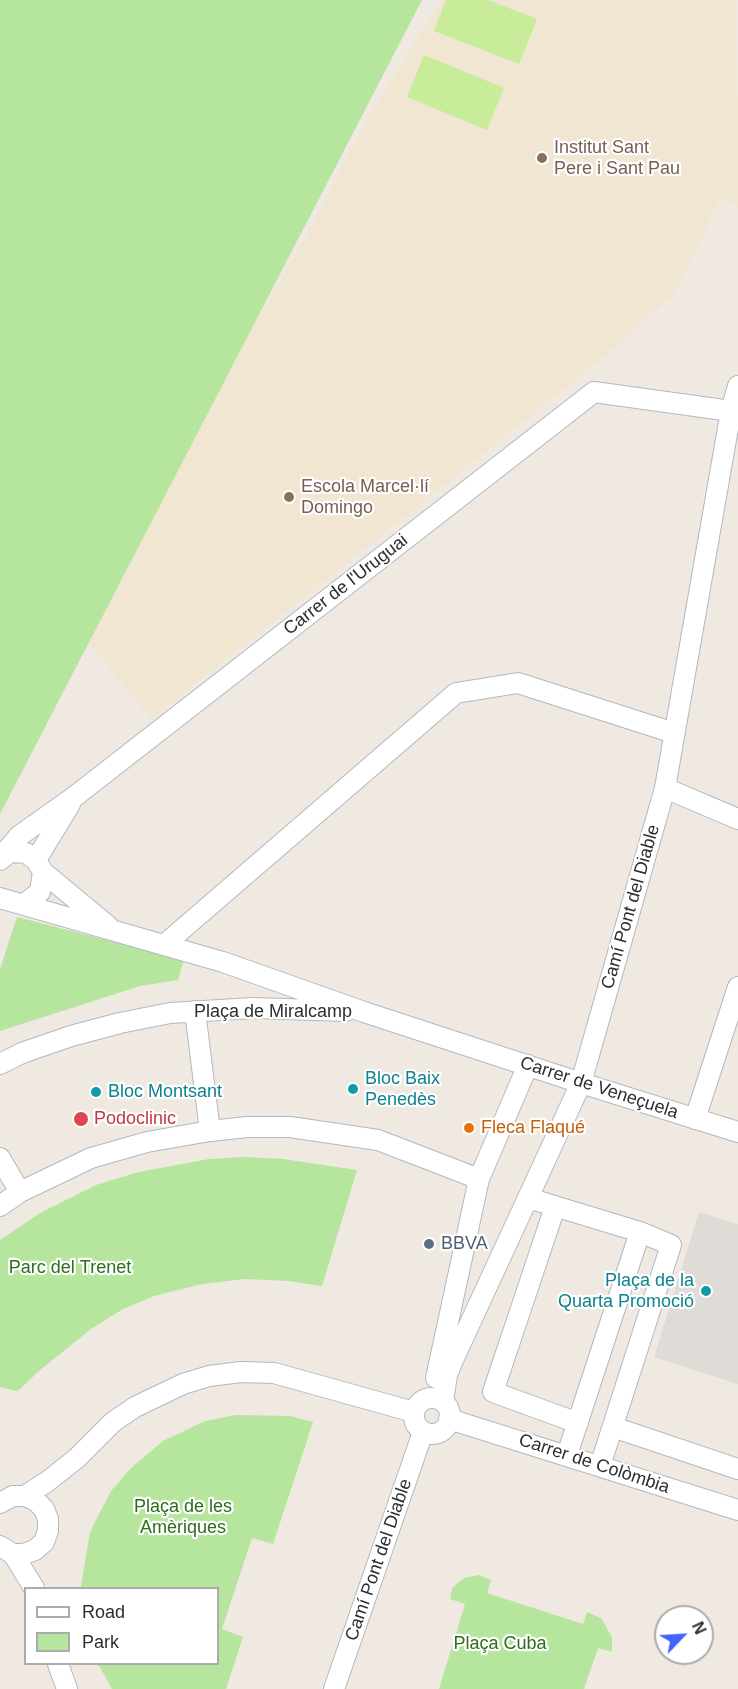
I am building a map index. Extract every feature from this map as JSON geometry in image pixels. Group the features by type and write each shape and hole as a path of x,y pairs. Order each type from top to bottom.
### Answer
{"street":[{"name":"Carrer de l'Uruguai","path":"74,797 594,392 736,397"},
{"name":"Camí Pont del Diable","path":"441,1406 447,1375 453,1360 581,1083 665,788 736,397"},
{"path":"164,945 456,693 518,683 674,733"},
{"path":"665,788 738,819"},
{"path":"0,859 19,836 74,797"},
{"path":"24,904 40,892 40,866 74,797"},
{"path":"0,859 10,852 26,853 40,866"},
{"name":"Plaça de Miralcamp","path":"40,866 115,931"},
{"name":"Plaça de Miralcamp","path":"0,899 223,962 364,1012"},
{"name":"Carrer de Veneçuela","path":"695,1119 738,987"},
{"name":"Plaça de Miralcamp","path":"0,1064 22,1053 71,1036 170,1013 253,1008 364,1012"},
{"path":"195,1011 210,1131"},
{"name":"Carrer de Veneçuela","path":"364,1012 738,1132"},
{"path":"441,1406 420,1402 414,1412 415,1423 423,1432 434,1434 444,1429 441,1406 479,1179 528,1065"},
{"path":"0,1206 20,1192 91,1158 147,1142 248,1127 290,1127 378,1140 479,1179"},
{"path":"0,1158 20,1192"},
{"path":"528,1198 640,1232 671,1245 600,1466"},
{"path":"555,1207 493,1392 578,1422"},
{"path":"567,1455 640,1232"},
{"path":"25,1496 48,1481 113,1422 135,1407 183,1384 209,1377 241,1372 274,1372 414,1412"},
{"name":"Carrer de Colòmbia","path":"441,1406 567,1455 738,1510"},
{"path":"613,1426 738,1469"},
{"name":"Camí Pont del Diable","path":"334,1689 423,1432"},
{"path":"1,1501 13,1496 25,1496 36,1501 44,1509 48,1520 48,1531 44,1542 35,1550 24,1554 6,1550"},
{"path":"6,1550 33,1587"},
{"path":"58,1665 68,1689"}],"shaded area":[{"path":"442,0 735,0 738,207 720,198 676,293 587,371 151,719 72,623 297,253 367,119"},
{"name":"Plaça de la Quarta Promoció","path":"699,1212 738,1224 738,1384 654,1357"}],"green space":[{"path":"0,0 422,0 0,814"},
{"path":"446,0 488,0 537,19 519,64 434,31"},
{"path":"424,55 504,88 487,130 407,97"},
{"path":"17,917 184,960 178,980 140,986 0,1031 0,969"},
{"name":"Parc del Trenet","path":"245,1157 283,1159 357,1170 322,1286 288,1281 245,1279 202,1284 154,1296 123,1309 91,1329 20,1389 16,1391 0,1387 0,1240 40,1213 96,1185 139,1172 209,1159"},
{"name":"Plaça de les Amèriques","path":"236,1415 290,1416 313,1422 273,1544 252,1538 222,1629 243,1637 226,1689 112,1689 99,1665 219,1665 219,1587 81,1587 90,1532 111,1491 131,1468 163,1441 205,1421"},
{"name":"Plaça Cuba","path":"479,1575 491,1580 487,1593 583,1624 587,1612 601,1618 612,1637 612,1652 598,1648 584,1689 439,1689 465,1604 450,1599 452,1588 464,1578"}],"place":[{"name":"Institut Sant Pere i Sant Pau","path":"542,158"},
{"name":"Escola Marcel·lí Domingo","path":"289,497"},
{"name":"Bloc Baix Penedès","path":"353,1089"},
{"name":"Bloc Montsant","path":"96,1092"},
{"name":"Podoclinic","path":"81,1119"},
{"name":"Fleca Flaqué","path":"469,1128"},
{"name":"BBVA","path":"429,1244"},
{"name":"Plaça de la Quarta Promoció","path":"706,1291"}]}
